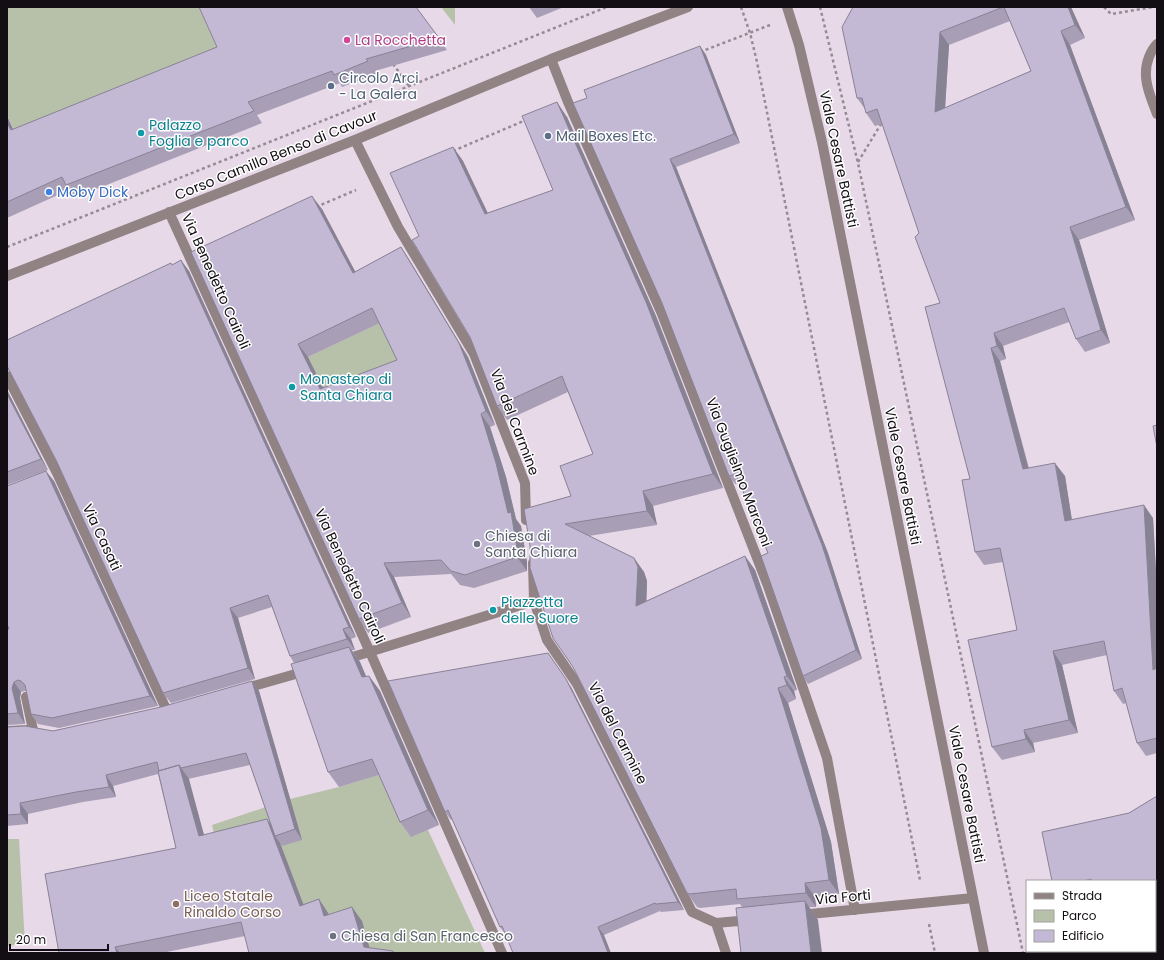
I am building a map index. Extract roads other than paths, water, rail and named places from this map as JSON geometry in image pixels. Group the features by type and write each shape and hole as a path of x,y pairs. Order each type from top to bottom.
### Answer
{"street":[{"name":"Corso Camillo Benso di Cavour","path":"7,276 355,140 551,59 688,7"},
{"name":"Viale Cesare Battisti","path":"787,7 791,17 822,142 984,953"},
{"path":"1157,44 1153,47 1146,66 1147,87 1157,114"},
{"name":"Via Guglielmo Marconi","path":"551,59 568,102 662,314 768,586 827,758 855,910"},
{"name":"Via del Carmine","path":"355,140 398,227 474,354 525,483 528,532"},
{"name":"Via Benedetto Cairoli","path":"169,212 370,652 502,953"},
{"name":"Via Casati","path":"7,376 167,710"},
{"name":"Via del Carmine","path":"532,554 534,601 546,640 577,684 692,912 716,923"},
{"path":"332,663 534,601"},
{"path":"235,691 317,667"},
{"path":"7,731 36,730 26,698"},
{"name":"Via Forti","path":"793,916 973,898"},
{"path":"726,953 716,923 762,918"}],"place":[{"name":"La Rocchetta","path":"347,40"},
{"name":"Circolo Arci - La Galera","path":"331,86"},
{"name":"Palazzo Foglia e parco","path":"141,133"},
{"name":"Mail Boxes Etc.","path":"548,136"},
{"name":"Moby Dick","path":"49,192"},
{"name":"Monastero di Santa Chiara","path":"292,387"},
{"name":"Chiesa di Santa Chiara","path":"477,544"},
{"name":"Piazzetta delle Suore","path":"493,610"},
{"name":"Liceo Statale Rinaldo Corso","path":"176,904"},
{"name":"Chiesa di San Francesco","path":"333,936"}]}
